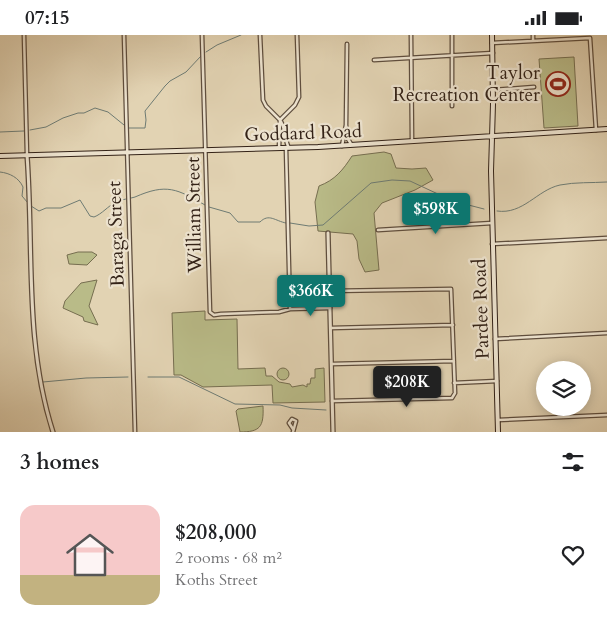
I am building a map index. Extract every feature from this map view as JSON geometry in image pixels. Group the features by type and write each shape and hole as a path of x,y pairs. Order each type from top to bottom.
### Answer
{"main road":[{"name":"Pardee Road","path":"492,35 493,90 490,171 498,432"},
{"name":"Goddard Road","path":"0,156 279,149 607,129"}],"street":[{"path":"24,35 28,201 35,353 42,395 53,432"},
{"name":"Baraga Street","path":"124,35 135,432"},
{"name":"William Street","path":"202,35 211,313 214,315 279,312 290,309"},
{"path":"260,35 263,100 284,126 287,148 290,309 330,308"},
{"path":"279,149 280,120 295,105 298,97 297,35"},
{"path":"411,35 412,141"},
{"path":"452,35 452,106"},
{"path":"533,35 533,41"},
{"path":"492,43 587,37 591,39 596,130"},
{"path":"342,146 346,125 347,44"},
{"path":"374,60 492,53"},
{"path":"493,90 534,87"},
{"path":"346,125 349,141 352,145"},
{"path":"378,230 492,223"},
{"path":"328,233 333,432"},
{"path":"492,244 607,238"},
{"path":"330,291 447,288 451,290 455,395 452,398 332,401"},
{"path":"331,328 453,325"},
{"path":"496,339 607,333"},
{"path":"332,364 454,361"},
{"path":"454,383 497,381"},
{"path":"498,420 607,415"}],"green space":[{"name":"Taylor Recreation Center","path":"574,57 578,126 544,128 539,59"},
{"path":"384,152 391,154 396,168 426,168 433,180 415,190 382,203 374,213 379,270 365,272 359,259 357,241 353,234 318,231 315,202 319,186 330,181 338,174 352,156"},
{"path":"78,252 92,252 97,255 87,265 69,264 67,255"},
{"path":"97,280 89,306 98,325 84,321 83,317 63,308 65,301 81,283"},
{"path":"205,311 205,320 237,319 238,369 265,368 266,376 272,376 279,382 290,384 292,387 303,385 307,387 307,384 310,384 311,378 315,378 315,369 324,368 325,402 273,403 272,385 203,387 181,375 174,375 172,313"},
{"path":"283,368 289,374 283,380 277,374"},
{"path":"263,406 263,419 259,427 252,431 240,432 236,411 238,409"}],"waterway":[{"path":"206,52 241,35"},
{"path":"129,128 145,128 145,111 170,81 186,72 201,56"},
{"path":"30,130 46,127 63,118 95,108 108,112 124,125"},
{"path":"0,132 24,131"},
{"path":"0,172 7,173 19,181 23,187 22,196 28,203"},
{"path":"290,223 309,226 323,225 371,183 392,180 410,181 453,201 484,209"},
{"path":"497,211 515,209 560,185 607,182"},
{"path":"31,206 39,211 46,208 61,208 80,200 90,216 94,217 118,201 164,189 187,195 205,205"},
{"path":"209,207 230,213 238,222 260,222 263,219 269,218 286,223"},
{"path":"43,382 128,377"},
{"path":"148,377 179,377 235,404 280,405 292,408 326,410"}],"place":[{"name":"Taylor Recreation Center","path":"558,84"}]}
